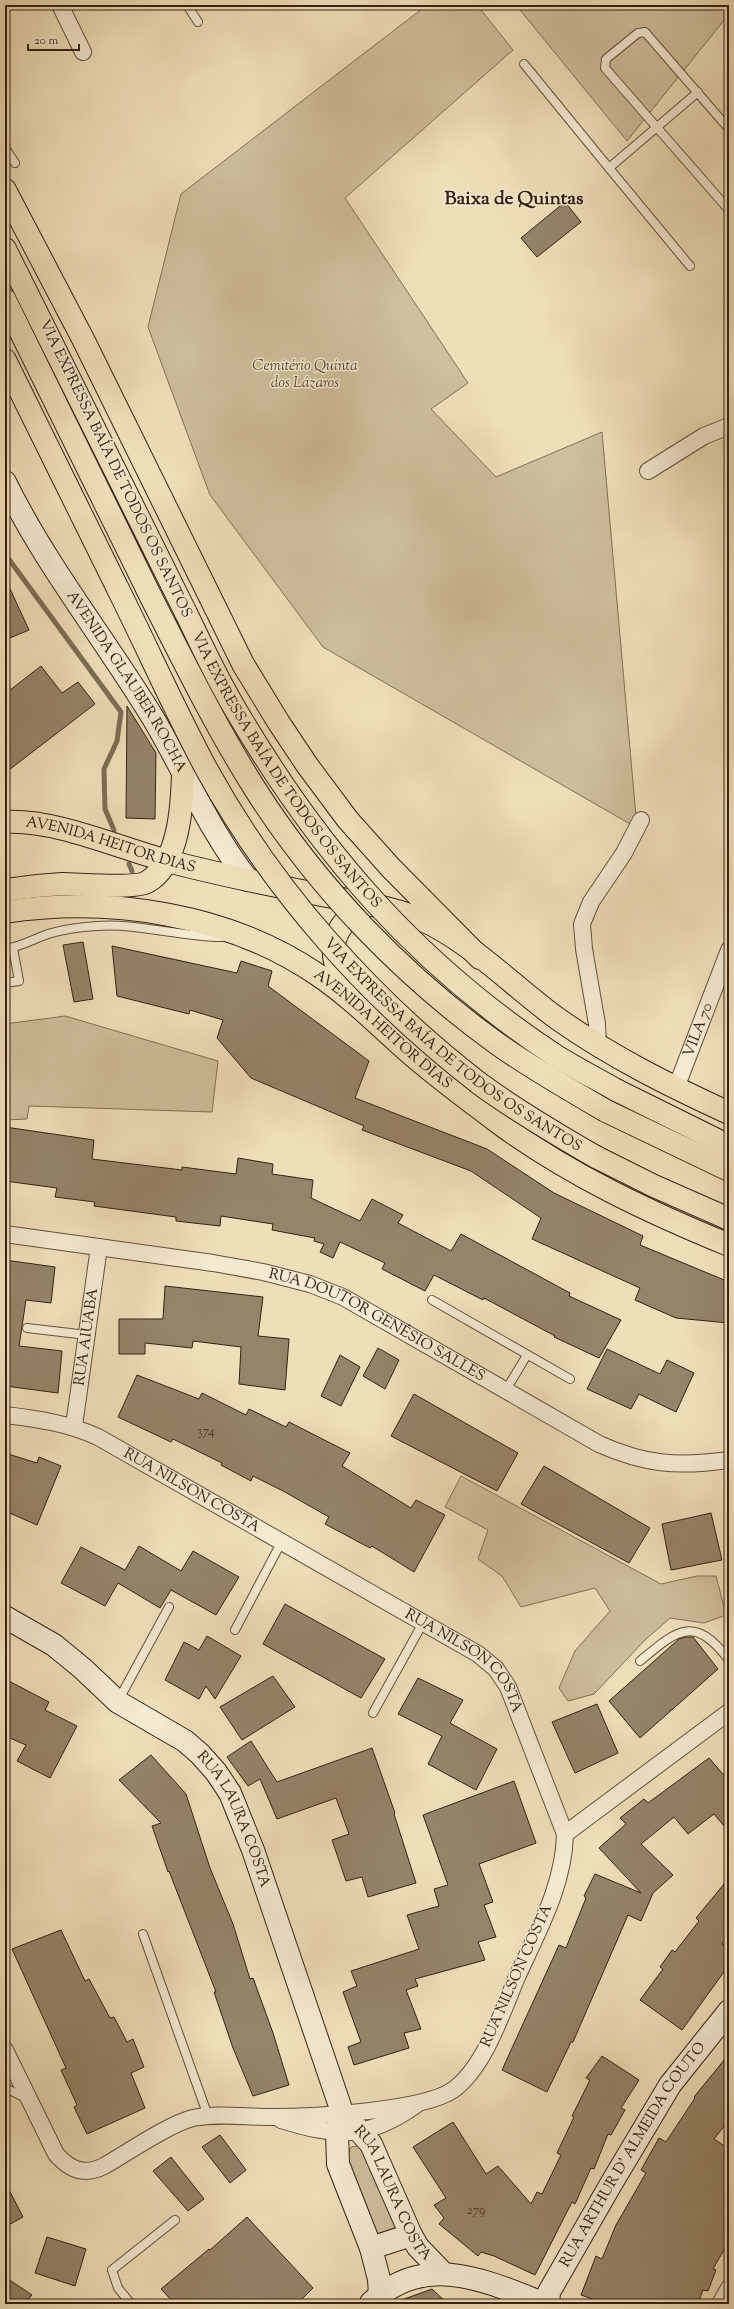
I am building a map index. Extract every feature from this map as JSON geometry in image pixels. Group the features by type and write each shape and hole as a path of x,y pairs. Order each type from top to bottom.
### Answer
{"main road":[{"name":"VIA EXPRESSA BAÍA DE TODOS OS SANTOS","path":"5,190 83,339 243,664 279,723 307,766 348,820 391,868 480,958"},
{"name":"VIA EXPRESSA BAÍA DE TODOS OS SANTOS","path":"5,250 236,711 277,777 320,838 363,891 431,959 500,1016 554,1054 616,1090 729,1146"},
{"name":"VIA EXPRESSA BAÍA DE TODOS OS SANTOS","path":"9,308 214,721 255,790 299,852 345,908 416,978 454,1010 541,1073 606,1111 729,1170"},
{"name":"VIA EXPRESSA BAÍA DE TODOS OS SANTOS","path":"5,360 207,770 265,861 326,939 395,1012 445,1056 529,1118 596,1157 660,1190 729,1219"},
{"path":"5,890 63,884 119,886 146,883 163,869 168,861 180,815 183,774"},
{"name":"AVENIDA HEITOR DIAS","path":"5,822 37,824 168,861 419,918 438,928 480,958 557,1018 598,1046 676,1088 729,1113"},
{"name":"AVENIDA HEITOR DIAS","path":"5,912 40,907 77,905 113,908 156,913 197,922 245,937 289,958 317,975 352,1002 413,1056 506,1128 557,1161 605,1187 729,1246"},
{"path":"352,1002 339,977 333,954 335,937 342,922 366,905"}],"street":[{"path":"60,5 83,52"},
{"path":"648,471 704,436 729,426"},
{"name":"AVENIDA GLAUBER ROCHA","path":"5,482 53,566 154,720 226,852 248,880"},
{"path":"598,1046 597,1024 584,949 582,924 591,902 624,853 641,820"},
{"name":"VILA 70","path":"676,1088 729,950"},
{"name":"RUA DOUTOR GENÉSIO SALLES","path":"5,1234 213,1263 310,1284 343,1296 600,1444 624,1455 652,1462 676,1464 729,1460"},
{"name":"RUA AIUABA","path":"74,1426 99,1247"},
{"name":"RUA NILSON COSTA","path":"5,1415 53,1421 74,1426 98,1437 478,1654 496,1670 508,1687 565,1834 564,1854 552,1899 477,2062 464,2080 452,2090 419,2103 383,2126 361,2130"},
{"name":"RUA LAURA COSTA","path":"5,1617 54,1646 82,1668 118,1702 190,1745 216,1772 230,1793 253,1850 339,2122 338,2164 371,2248 378,2273 375,2299"},
{"path":"565,1834 729,1712"},
{"name":"RUA ARTHUR D' ALMEIDA COUTO","path":"548,2304 549,2292 670,2085 729,2011"},
{"name":"RUA NILSON COSTA","path":"5,2050 56,2154 66,2165 75,2170 84,2172 95,2171 178,2125 192,2119 208,2116 272,2117 339,2122 381,2109 419,2103"},
{"name":"RUA LAURA COSTA","path":"339,2122 361,2130 378,2156 411,2235 422,2251 443,2273"},
{"path":"371,2248 411,2235"},
{"path":"375,2299 412,2279 443,2273 481,2279 544,2304"},
{"path":"720,2304 729,2288"}],"lane":[{"path":"187,5 198,22"},
{"path":"729,129 645,32 638,33 606,59 605,68 729,210"},
{"path":"524,64 690,266"},
{"path":"609,168 698,92"},
{"path":"5,148 15,163"},
{"path":"5,983 19,981 9,949 49,934 73,928 99,926 129,927 208,937 245,937"},
{"path":"432,1300 570,1379"},
{"path":"27,1328 87,1336"},
{"path":"506,1390 527,1355"},
{"path":"234,1630 282,1541"},
{"path":"118,1702 169,1607"},
{"path":"373,1713 424,1622"},
{"path":"640,1661 668,1638 689,1631 696,1632 710,1638 729,1660"},
{"path":"143,1934 208,2116"},
{"path":"5,2088 28,2099"},
{"path":"131,2304 118,2288 112,2270 175,2220"}],"green space":[{"name":"Cemitério Quinta dos Lázaros","path":"427,5 477,5 513,50 345,198 468,383 431,409 496,477 602,432 637,828 323,647 210,495 148,327 181,194"},
{"path":"516,5 729,5 729,14 627,141"},
{"path":"65,1016 218,1061 212,1112 29,1106 27,1119 5,1120 5,1024"},
{"path":"461,1476 661,1584 697,1576 716,1576 726,1615 704,1623 670,1618 645,1640 594,1694 568,1701 559,1688 575,1651 610,1611 595,1588 521,1607 502,1576 478,1559 488,1530 445,1507"},
{"path":"362,2145 397,2227 375,2235 347,2156 351,2147"}],"building":[{"path":"565,202 581,222 537,257 521,238"},
{"path":"5,578 29,630 5,640"},
{"path":"41,666 62,693 78,682 95,704 5,773 5,694"},
{"path":"127,706 156,753 155,819 126,818"},
{"path":"83,942 93,999 74,1002 63,945"},
{"path":"112,946 237,973 241,961 272,971 268,986 369,1061 355,1098 487,1149 554,1193 643,1236 640,1245 729,1282 729,1323 676,1318 635,1300 640,1288 532,1239 541,1218 471,1171 362,1130 364,1126 251,1078 217,1038 223,1020 190,1010 189,1014 117,996"},
{"path":"5,1127 94,1140 92,1159 182,1170 182,1167 236,1174 238,1158 273,1164 272,1174 313,1180 311,1198 360,1221 372,1199 403,1215 398,1223 451,1251 461,1234 570,1293 569,1296 621,1320 599,1358 554,1337 555,1336 484,1298 483,1300 434,1275 425,1291 382,1269 385,1263 340,1242 333,1258 320,1252 324,1244 314,1241 315,1238 272,1230 273,1224 221,1216 220,1226 176,1221 176,1217 94,1206 95,1202 55,1197 57,1188 5,1181"},
{"path":"5,1260 55,1267 51,1303 26,1300 19,1346 62,1351 58,1393 5,1386"},
{"path":"165,1286 263,1297 258,1336 289,1339 285,1390 239,1384 241,1347 193,1341 192,1348 145,1343 145,1354 119,1354 119,1319 163,1319"},
{"path":"378,1348 399,1360 385,1389 363,1376"},
{"path":"607,1349 660,1374 667,1360 694,1373 676,1412 639,1394 631,1409 587,1389"},
{"path":"340,1355 360,1367 341,1406 321,1396"},
{"path":"137,1375 199,1399 202,1393 246,1415 249,1409 286,1427 289,1422 350,1453 342,1466 411,1508 416,1500 445,1515 414,1572 372,1546 370,1548 325,1524 329,1517 285,1492 253,1476 251,1481 221,1465 222,1463 173,1439 171,1442 118,1417"},
{"path":"414,1394 518,1453 497,1491 391,1436"},
{"path":"5,1453 37,1463 39,1457 61,1466 37,1525 5,1511"},
{"path":"544,1466 650,1528 629,1563 521,1504"},
{"path":"711,1513 722,1560 671,1570 662,1524"},
{"path":"139,1546 181,1571 193,1551 239,1577 216,1615 171,1590 160,1608 118,1583 105,1606 61,1583 81,1547 125,1570"},
{"path":"285,1604 385,1659 361,1698 263,1644"},
{"path":"207,1636 241,1656 215,1699 206,1686 199,1699 165,1680 184,1642 199,1650"},
{"path":"693,1637 718,1669 640,1738 609,1701 679,1639"},
{"path":"273,1676 295,1707 242,1740 220,1707"},
{"path":"418,1678 463,1700 450,1723 497,1749 476,1790 428,1764 442,1736 398,1714"},
{"path":"5,1679 49,1702 45,1710 77,1726 50,1778 17,1761 26,1745 5,1736"},
{"path":"597,1704 618,1753 575,1773 552,1722"},
{"path":"251,1741 277,1782 372,1748 395,1813 394,1814 416,1883 368,1897 362,1877 346,1881 332,1840 349,1834 336,1798 277,1819 260,1779 248,1786 227,1757"},
{"path":"151,1755 186,1794 210,1868 233,1924 250,1979 253,1978 273,2033 289,2085 253,2096 233,2048 214,1992 216,1992 169,1871 168,1872 152,1826 161,1823 119,1780"},
{"path":"709,1758 729,1781 729,1832 714,1814 688,1834 674,1817 641,1844 673,1875 653,1893 641,1921 628,1915 573,2042 571,2042 547,2092 502,2070 559,1945 566,1948 586,1898 584,1896 595,1874 641,1893 599,1848 626,1824 620,1818 644,1799 648,1803"},
{"path":"514,1781 536,1843 479,1864 493,1902 484,1905 496,1937 478,1942 485,1960 415,1979 418,1986 406,1990 421,2029 404,2033 409,2048 354,2065 348,2047 361,2042 343,1992 357,1986 351,1971 419,1949 407,1915 439,1906 434,1889 448,1885 423,1815"},
{"path":"729,1878 729,1935 722,1944 729,1949 729,1965 682,2030 640,2000 663,1969 660,1967 672,1950 675,1952 699,1921 696,1918"},
{"path":"61,1930 85,1981 89,1979 110,2018 114,2017 127,2042 133,2039 144,2067 131,2073 145,2108 87,2134 74,2107 77,2105 61,2070 66,2068 12,1949"},
{"path":"729,2054 729,2120 714,2139 729,2149 729,2241 713,2269 716,2270 708,2291 703,2290 698,2304 607,2304 581,2295 596,2256 602,2259 616,2225 646,2173 641,2170 659,2138 666,2142 695,2098 694,2097"},
{"path":"602,2056 639,2080 621,2108 625,2110 611,2135 608,2134 594,2169 591,2168 575,2204 572,2202 535,2275 494,2256 481,2252 478,2256 439,2224 444,2218 434,2205 446,2198 413,2147 453,2122 486,2174 498,2166 531,2204 537,2192 542,2194 561,2155 557,2153 574,2117 572,2116 590,2080 586,2078"},
{"path":"220,2135 246,2170 230,2183 202,2147"},
{"path":"171,2157 204,2199 188,2211 153,2171"},
{"path":"5,2182 23,2217 5,2227"},
{"path":"247,2217 313,2288 297,2304 175,2304 161,2289 209,2249 210,2250"},
{"path":"47,2237 86,2249 75,2286 35,2273"},
{"path":"5,2277 32,2295 24,2304 5,2304"},
{"path":"432,2289 448,2304 396,2304 396,2302"}],"waterway":[{"path":"5,554 121,712 117,741 104,769 105,809 114,830"},
{"path":"129,864 132,871"}],"district":[{"name":"Baixa de Quintas","path":"514,199"}]}
